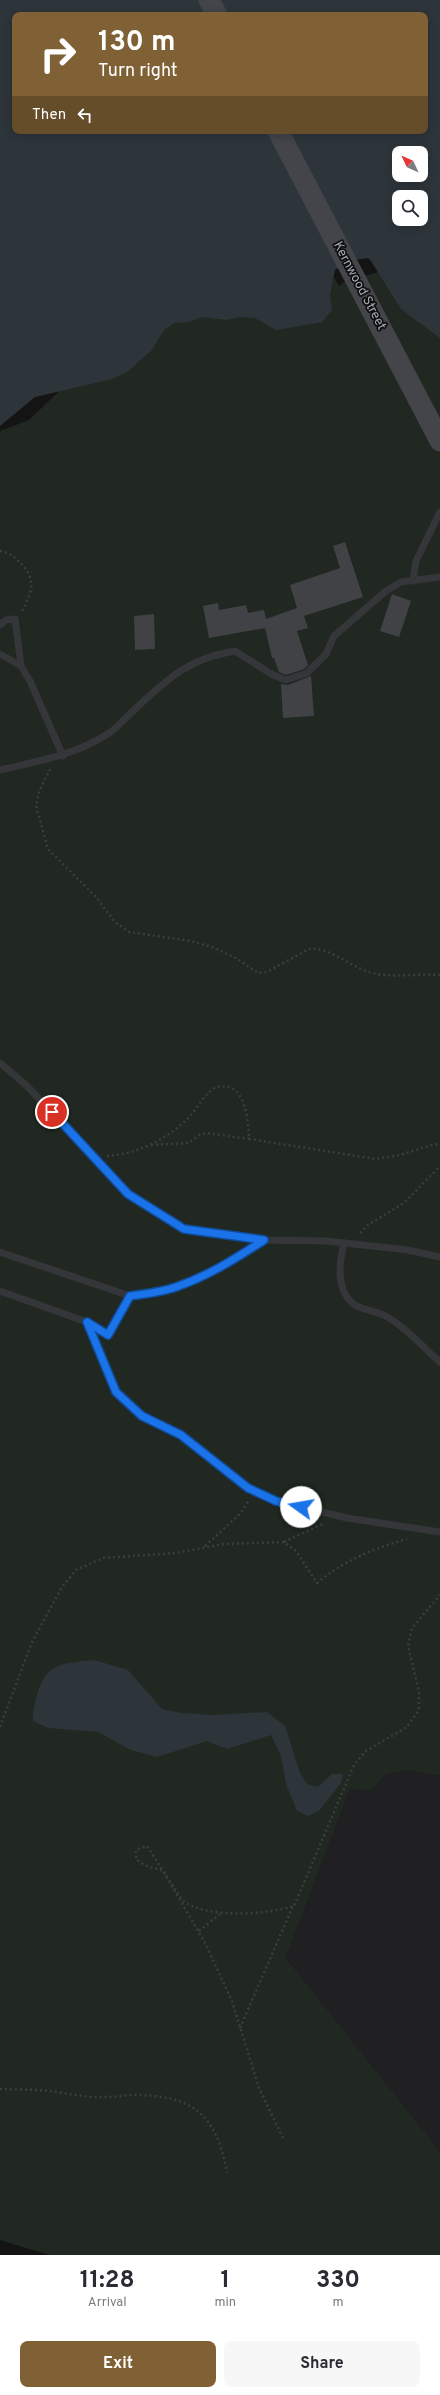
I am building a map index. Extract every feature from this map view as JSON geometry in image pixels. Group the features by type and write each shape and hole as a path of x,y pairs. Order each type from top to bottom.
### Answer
{"main road":[{"path":"209,0 215,12"},
{"name":"Kernwood Street","path":"280,134 440,441"}],"lane":[{"path":"413,581 416,561 440,512"},
{"path":"0,770 63,756 111,732 183,668 216,654 235,651 274,675 286,680 307,673 326,654 334,636 358,617 386,591 401,582 440,577"},
{"path":"0,625 6,620 15,619 21,666 30,681 63,756"},
{"path":"0,654 21,666"},
{"path":"0,1063 26,1085 128,1194 184,1229 264,1240 344,1243 408,1250 440,1257"},
{"path":"0,1252 130,1296 175,1288 212,1272 264,1240"},
{"path":"344,1243 339,1274 341,1286 349,1300 356,1305 390,1318 440,1362"},
{"path":"0,1291 87,1322 108,1335 130,1296"},
{"path":"87,1322 116,1392 142,1416 181,1435 248,1488 276,1501 338,1516 437,1532"}],"path":[{"path":"0,551 6,552 23,566 31,581 28,598 20,614"},
{"path":"53,764 39,792 36,806 48,849 95,896 115,922 128,932 191,941 215,948 258,973 267,972 309,948 316,948 326,950 358,968 377,974 440,975"},
{"path":"93,1157 126,1155 150,1145 189,1117 208,1094 217,1087 231,1088 241,1097 246,1110 249,1139"},
{"path":"150,1145 189,1143 199,1135 207,1133 376,1159 400,1155 436,1144 440,1145"},
{"path":"344,1243 355,1238 368,1225 404,1203 440,1166"},
{"path":"205,1546 240,1514 250,1502 248,1488"},
{"path":"0,1727 32,1642 62,1586 76,1570 103,1558 176,1553 205,1546 252,1542 284,1542 338,1516"},
{"path":"284,1542 296,1551 317,1583 352,1560 378,1547 437,1532"},
{"path":"240,2028 354,1765 366,1750 407,1727 419,1710 419,1692 408,1646 412,1628 440,1595"},
{"path":"282,2138 259,2088 232,2001 199,1931 163,1871 144,1865 136,1859 136,1850 147,1846 182,1900 188,1905 220,1914 279,1910 294,1906"},
{"path":"199,1931 220,1914"},
{"path":"0,2090 46,2091 103,2098 134,2095 154,2096 189,2104 201,2115 220,2141 226,2173"}],"shaded area":[{"path":"0,0 440,0 440,338 401,309 368,258 347,261 335,270 330,296 332,310 322,322 276,330 255,318 240,317 227,320 202,317 189,322 174,323 164,330 151,351 127,372 112,379 35,397 0,426"},
{"path":"394,264 440,305 440,1776 407,1770 386,1774 371,1791 350,1789 286,1958 440,2151 440,2255 49,2255 0,2240 0,431 29,420 118,335 167,307 330,295 334,277 339,286 348,279 373,274"},
{"path":"94,1660 128,1670 162,1709 181,1713 213,1715 267,1712 285,1726 300,1773 307,1784 318,1787 332,1774 343,1774 341,1783 319,1811 308,1816 297,1811 286,1784 281,1756 271,1735 227,1749 207,1741 157,1757 131,1750 98,1732 48,1728 33,1721 34,1707 38,1692 44,1678 49,1672 63,1664"},
{"path":"407,1770 440,1776 440,2151 286,1958 350,1789 371,1791 386,1774"}],"building":[{"path":"345,542 363,597 304,616 308,628 297,631 308,665 304,669 286,675 279,672 274,658 272,658 265,628 209,638 203,606 218,603 219,610 246,605 248,613 264,610 266,619 297,608 290,585 340,568 333,546"},
{"path":"392,594 411,601 399,637 380,631"},
{"path":"154,614 155,649 135,650 134,616"},
{"path":"311,676 314,716 283,718 281,684 288,685"}],"route":[{"path":"52,1112 128,1194 184,1229 222,1233 264,1240 219,1269 205,1276 175,1288 130,1296 108,1335 87,1322 116,1392 142,1416 181,1435 204,1456 248,1488 276,1501 301,1507"}]}
